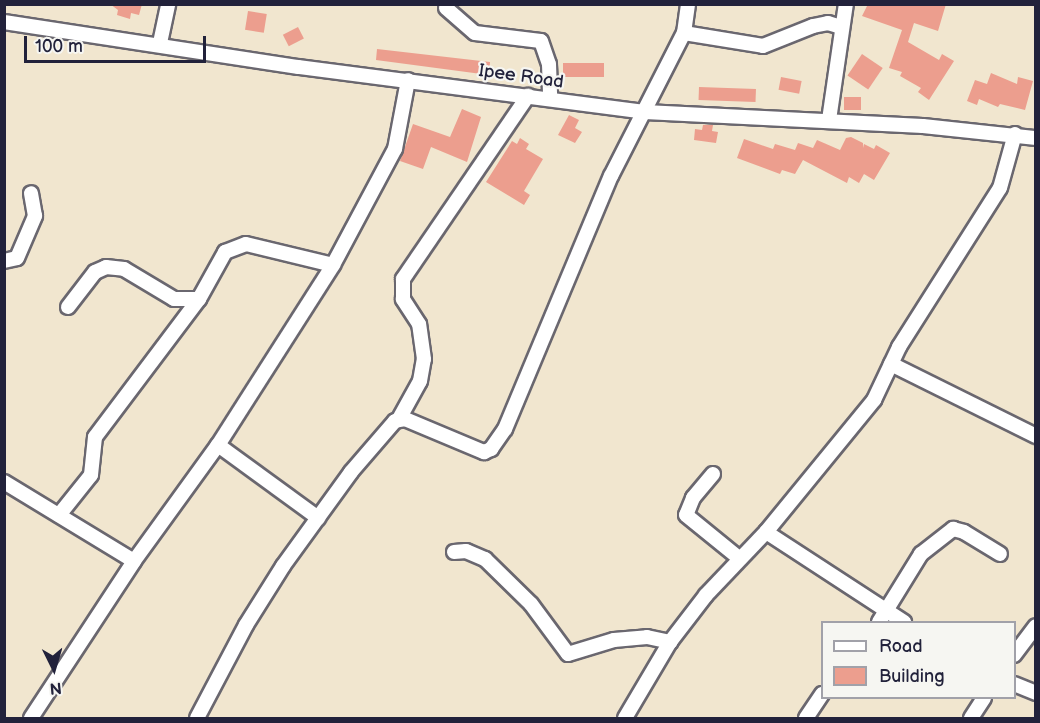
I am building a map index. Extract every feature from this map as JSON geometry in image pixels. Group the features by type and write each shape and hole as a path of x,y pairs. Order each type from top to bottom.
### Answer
{"street":[{"path":"160,43 168,4"},
{"path":"399,419 478,451 491,449 518,400 611,176 684,33 688,4"},
{"path":"829,120 846,4"},
{"path":"446,8 475,33 541,41 549,64 550,99"},
{"name":"Ipee Road","path":"4,22 645,112 829,120 1016,134 1035,138"},
{"path":"684,33 763,46 813,26 828,23 841,27"},
{"path":"31,718 134,561 218,445 333,265 395,149 408,80"},
{"path":"197,718 246,624 351,472 399,419 420,381 424,359 419,324 403,299 403,279 528,96"},
{"path":"625,718 670,642 739,558 766,532 874,400 891,363 992,204 1006,171 1016,134"},
{"path":"4,261 17,258 35,216 31,193"},
{"path":"59,515 91,475 95,437 199,299 225,252 235,246 246,244 333,265"},
{"path":"68,307 96,272 106,267 124,269 174,299 199,299"},
{"path":"891,363 1035,436"},
{"path":"218,445 318,518"},
{"path":"713,474 687,507 686,515 739,558"},
{"path":"4,482 134,561"},
{"path":"883,617 921,554 953,529 964,531 1000,554"},
{"path":"766,532 883,617 900,621"},
{"path":"454,552 466,551 485,559 531,604 568,654 614,640 646,637 670,642"},
{"path":"1016,652 1035,626"},
{"path":"1016,685 1035,693"},
{"path":"806,718 821,696"},
{"path":"971,718 983,699"}],"building":[{"path":"110,4 142,4 139,15 131,13 130,19 117,15 118,10"},
{"path":"868,4 946,4 938,31 914,23 908,42 939,60 942,54 954,61 929,100 918,92 921,88 900,76 902,72 889,68 902,30 862,16"},
{"path":"248,11 267,14 264,33 245,30"},
{"path":"298,27 304,39 289,46 283,35"},
{"path":"377,49 490,62 489,75 376,60"},
{"path":"862,54 883,68 868,90 847,76"},
{"path":"563,63 604,63 604,77 563,77"},
{"path":"991,73 1017,84 1018,77 1033,81 1025,110 1000,104 998,107 979,99 977,105 967,101 975,80 987,84"},
{"path":"781,77 802,81 799,94 779,90"},
{"path":"699,87 756,89 756,102 699,100"},
{"path":"844,97 861,97 861,110 844,110"},
{"path":"462,109 481,117 467,162 431,147 423,169 400,161 413,124 450,137"},
{"path":"569,115 579,120 575,128 582,132 575,143 558,135"},
{"path":"703,125 713,125 712,131 718,132 716,143 694,140 695,129 702,130"},
{"path":"851,137 863,143 863,148 864,144 874,149 876,145 890,153 874,180 864,174 859,183 849,177 847,183 803,160 795,174 782,170 780,174 737,158 744,139 773,149 775,144 795,150 798,143 813,148 817,140 840,150 846,138"},
{"path":"520,138 529,144 526,149 543,159 524,191 530,195 524,205 486,182 512,141 517,144"}]}
